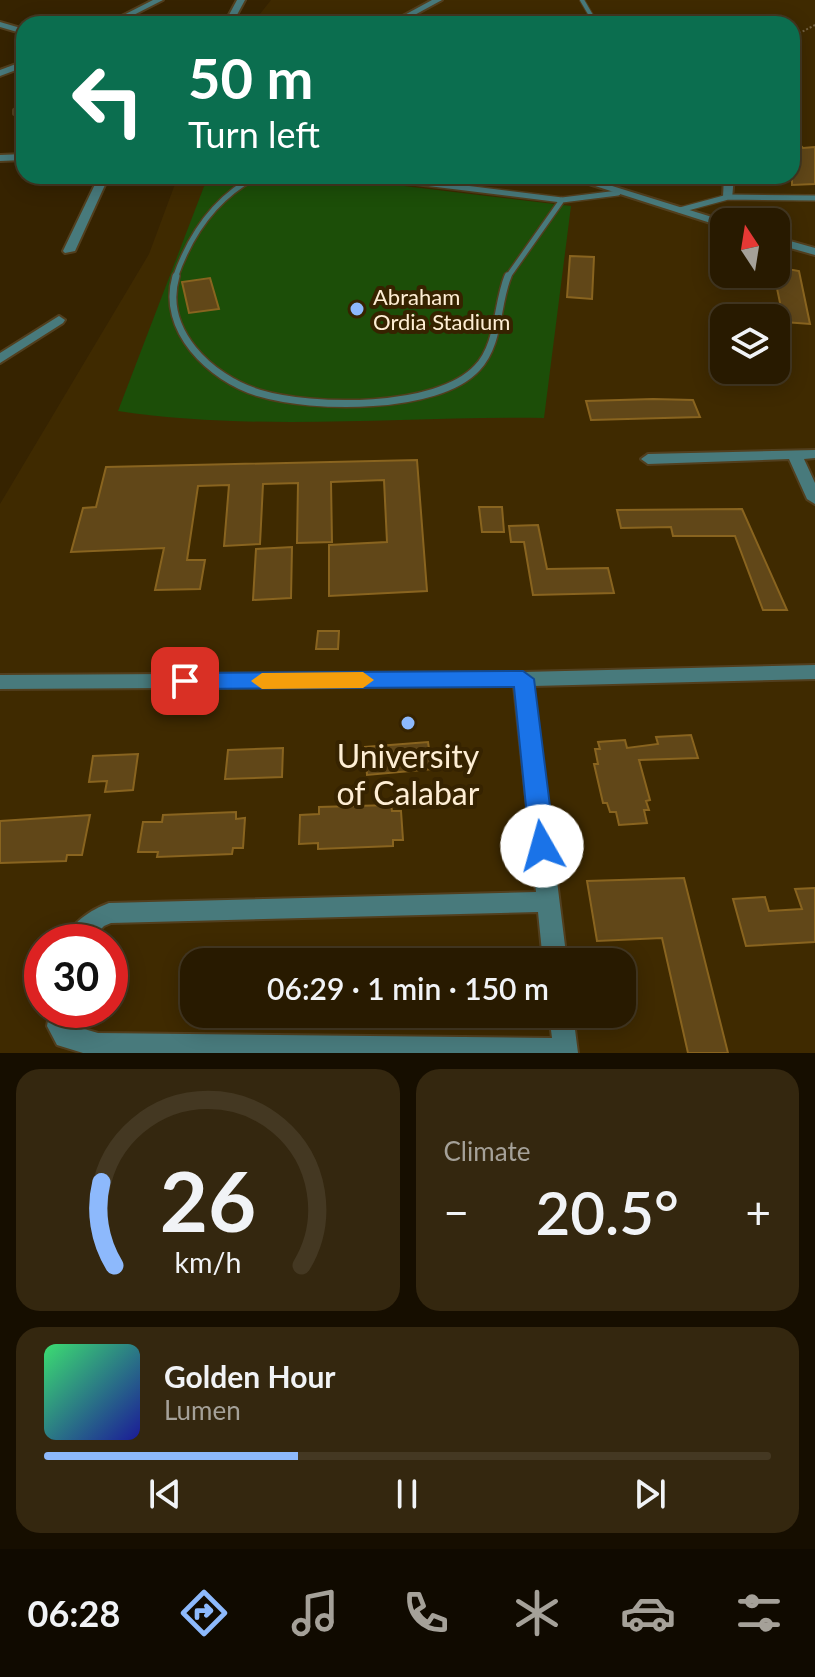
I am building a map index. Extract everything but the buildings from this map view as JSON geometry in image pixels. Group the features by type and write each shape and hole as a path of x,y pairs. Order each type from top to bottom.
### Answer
{"street":[{"path":"126,16 159,0"},
{"path":"407,16 438,0"},
{"path":"69,251 100,184"},
{"path":"592,184 710,220"},
{"path":"728,197 729,184"},
{"path":"790,244 815,252"},
{"path":"0,359 59,320"},
{"path":"794,454 815,499"},
{"path":"648,459 815,454"},
{"path":"0,682 523,679 815,672"},
{"path":"523,679 554,948"},
{"path":"91,924 109,913 549,902"},
{"path":"60,1028 66,1036 98,1045 566,1052 563,1028"}],"lane":[{"path":"239,184 205,218 175,277 171,302 176,324 197,351 226,378 259,393 357,403 401,399 444,390 472,373 488,356 507,278 562,200"},
{"path":"432,184 562,200 618,193"},
{"path":"680,210 728,197 815,198"}],"shaded area":[{"name":"University of Calabar","path":"271,0 815,0 815,1053 0,1053 0,504 149,254 175,184 800,184 800,16 258,16"}],"green space":[{"name":"Abraham Ordia Stadium","path":"205,184 388,184 571,206 544,418 277,422 224,421 118,411"}],"slow traffic":[{"path":"262,681 363,680"}],"place":[{"name":"Abraham Ordia Stadium","path":"357,309"},
{"name":"University of Calabar","path":"408,723"}],"route":[{"path":"185,681 523,679 542,846"}]}
